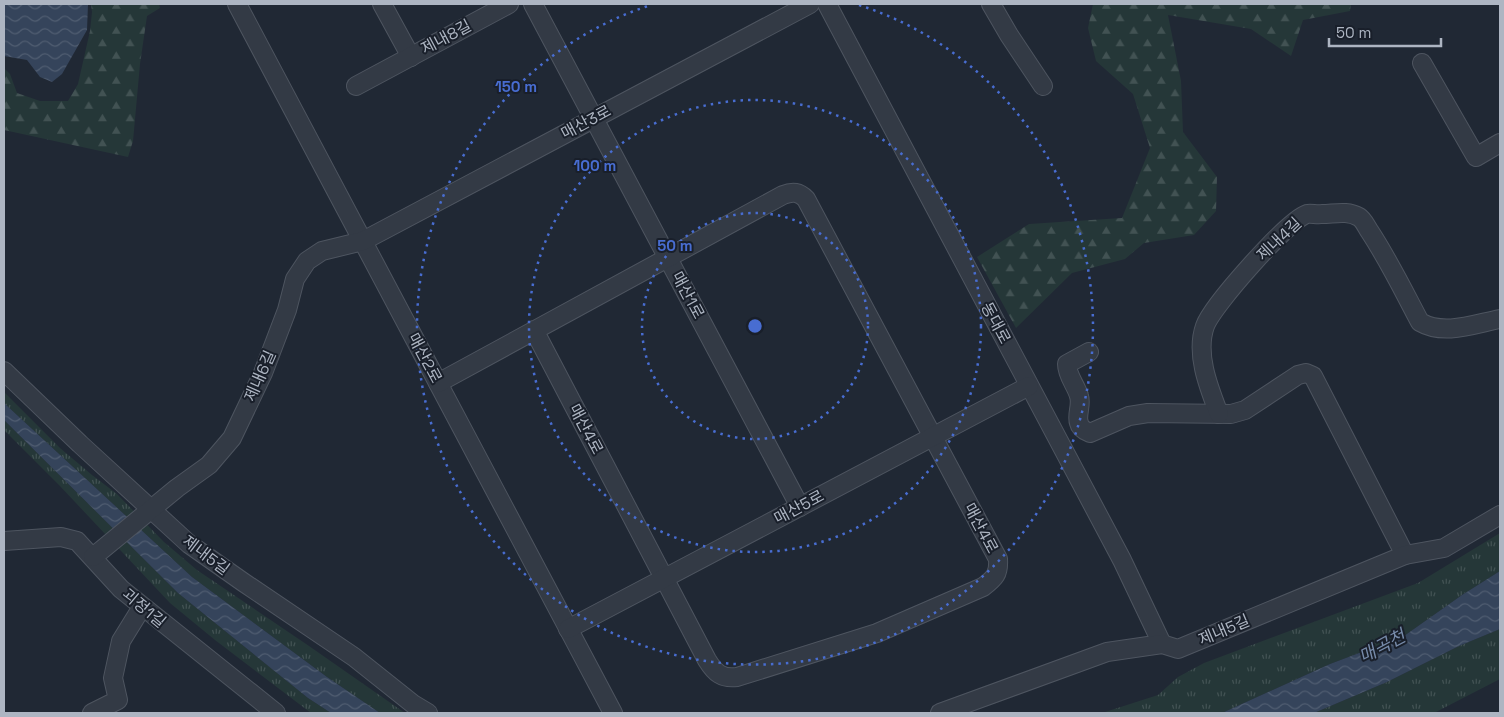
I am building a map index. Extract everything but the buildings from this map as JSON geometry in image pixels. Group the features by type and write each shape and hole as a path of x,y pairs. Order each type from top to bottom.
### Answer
{"street":[{"name":"매산2로","path":"237,4 613,713"},
{"name":"제내8길","path":"382,4 411,57"},
{"name":"제내8길","path":"356,86 509,4"},
{"name":"매산1로","path":"533,4 800,507"},
{"name":"매산3로","path":"363,241 810,4"},
{"name":"동대로","path":"827,4 1122,560 1162,644"},
{"path":"991,4 1009,35 1044,86"},
{"path":"1422,63 1476,157 1500,143"},
{"name":"매산4로","path":"438,383 534,330 783,195 791,192 800,193 806,199 998,559 998,570 992,580 983,587 877,633 737,677 729,678 720,675 713,670 707,660 534,330"},
{"name":"제내4길","path":"1219,414 1205,372 1202,346 1205,325 1217,306 1265,250 1297,220 1308,214 1337,212 1360,218 1388,260 1420,322 1428,327 1449,330 1500,319"},
{"name":"제내6길","path":"99,551 209,464 232,438 263,373 287,310 296,279 307,261 322,252 363,241"},
{"path":"1089,352 1067,364 1067,371 1080,398 1079,425 1090,433 1129,416 1148,414 1231,414 1245,410 1298,375 1306,373 1313,376 1405,555"},
{"name":"제내5길","path":"4,371 147,512 243,582 354,657 413,704 428,713"},
{"name":"매산5로","path":"568,629 1029,386"},
{"name":"제내5길","path":"940,713 1107,652 1162,644 1178,649 1405,555 1444,548 1500,516"},
{"name":"괴정1길","path":"4,541 61,537 77,541 99,551 121,589 276,713"},
{"path":"92,713 118,700 113,678 121,641 142,607"}],"green space":[{"path":"91,4 159,4 160,8 147,16 140,64 133,141 128,157 4,130 4,68 10,74 17,93 40,101 68,101 78,84 90,31"},
{"path":"1093,4 1351,4 1350,11 1303,20 1291,56 1251,29 1168,15 1181,81 1183,132 1217,177 1216,211 1194,235 1144,243 1125,259 1072,273 1016,328 977,257 1029,224 1122,218 1150,148 1133,94 1096,61 1088,28"},
{"path":"4,392 60,448 117,494 164,542 197,570 405,713 380,713 327,677 192,577 4,403"},
{"path":"4,420 178,593 308,698 331,713 311,713 170,603 59,485 4,430"},
{"path":"1500,533 1500,571 1404,636 1330,664 1222,713 1102,713 1158,695 1178,677 1204,663 1418,583"},
{"path":"1500,629 1500,679 1434,713 1314,713 1387,682 1459,646"}],"water":[{"path":"4,4 88,4 87,30 62,74 52,82 40,77 27,60 4,56"},
{"path":"4,403 192,577 327,677 380,713 331,713 308,698 178,593 4,420"},
{"name":"매곡천","path":"1500,571 1500,629 1459,646 1387,682 1314,713 1222,713 1330,664 1404,636"}]}
